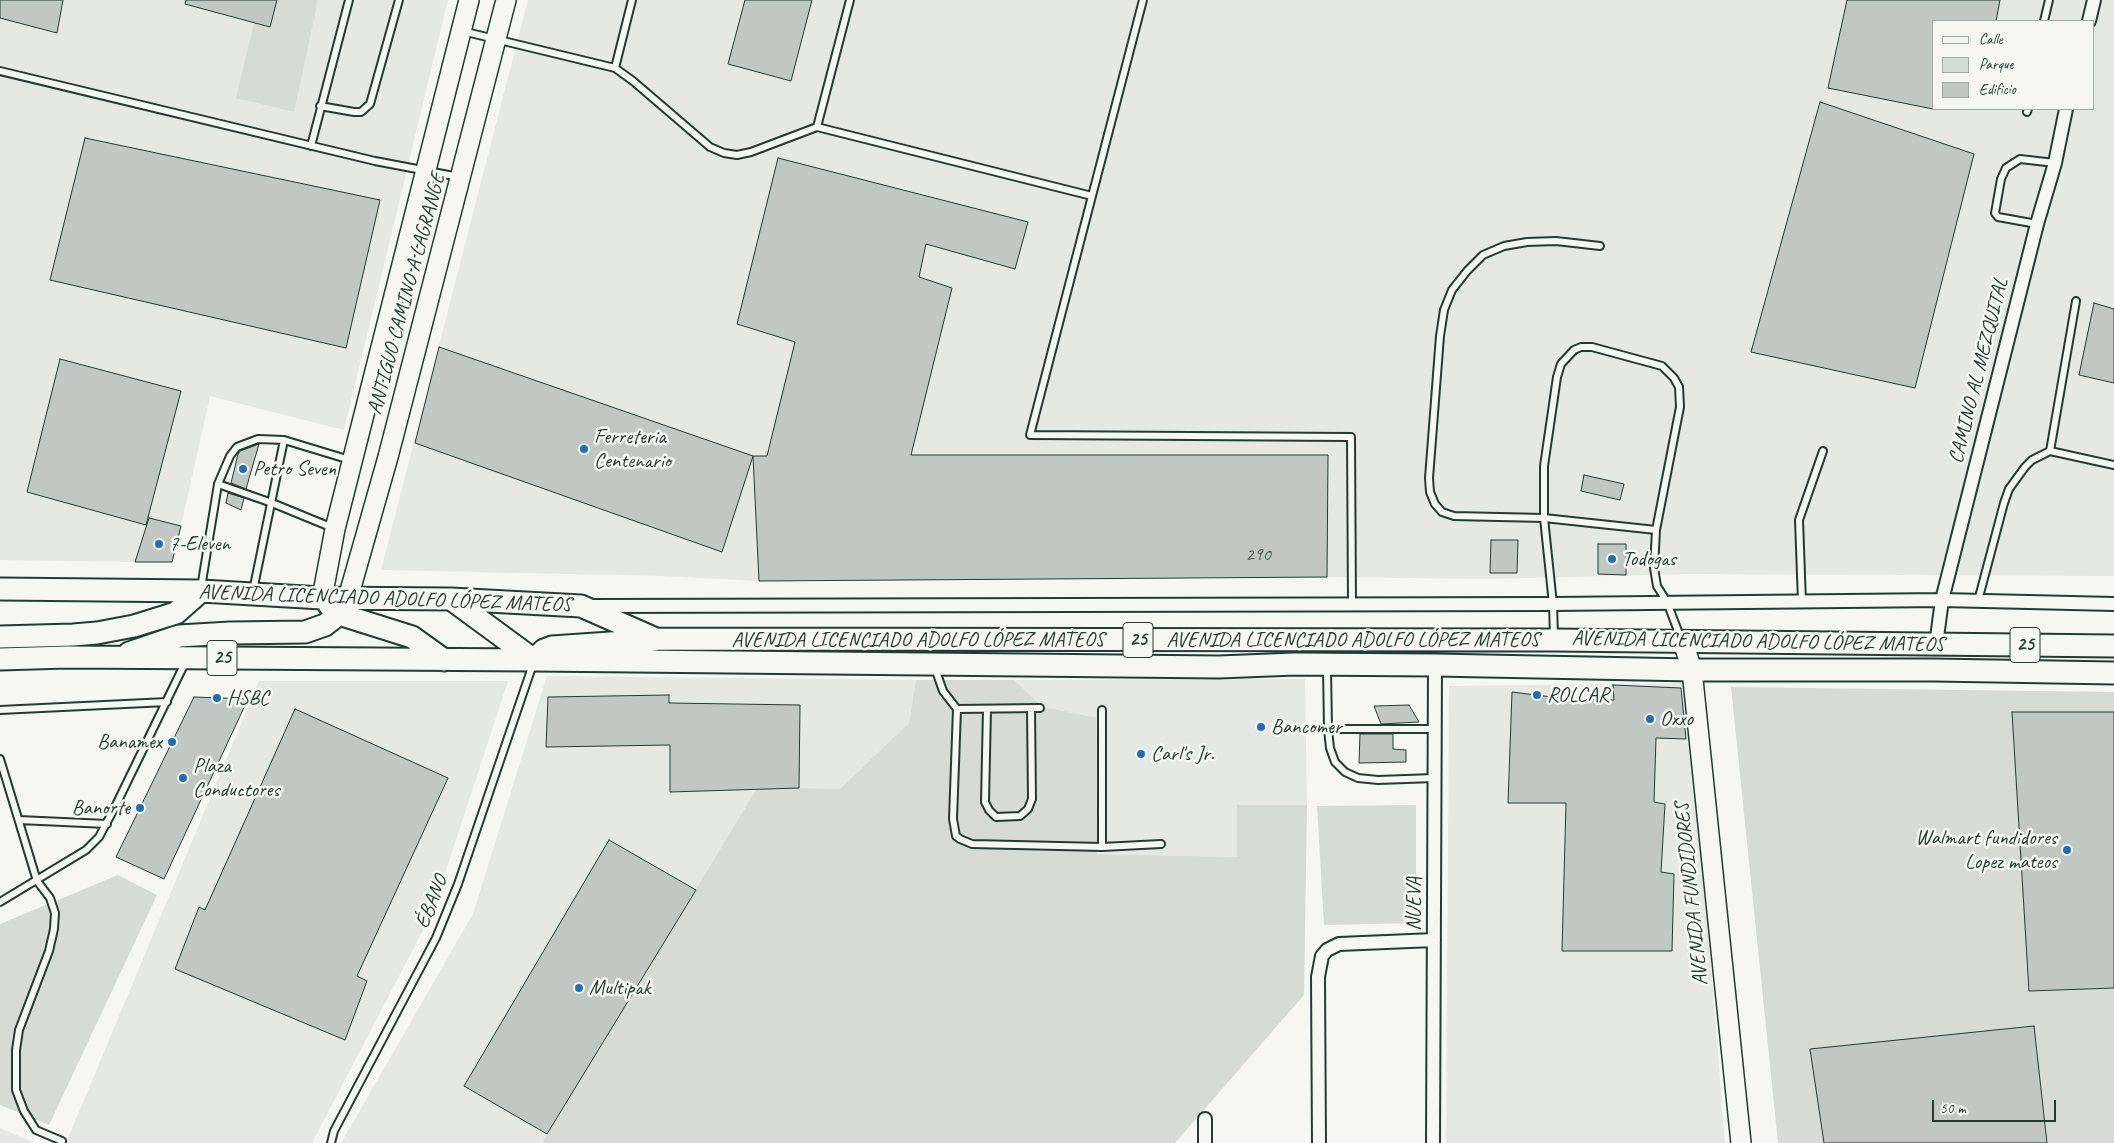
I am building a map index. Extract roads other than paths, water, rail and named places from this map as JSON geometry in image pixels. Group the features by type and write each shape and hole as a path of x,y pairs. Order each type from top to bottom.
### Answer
{"main road":[{"name":"AVENIDA LICENCIADO ADOLFO LÓPEZ MATEOS","path":"0,589 201,591 322,598"},
{"path":"0,636 73,635 97,633 134,626 176,612 201,591"},
{"path":"322,598 412,637 444,660"},
{"path":"451,599 534,660 544,650 552,646 656,639"},
{"name":"AVENIDA LICENCIADO ADOLFO LÓPEZ MATEOS","path":"343,606 451,599 581,606 656,639 1554,640 2114,646"},
{"path":"117,658 179,636 305,632 325,625 343,606"},
{"name":"AVENIDA LICENCIADO ADOLFO LÓPEZ MATEOS","path":"0,660 187,658 1219,667 1327,664 1692,670 1934,670 2114,673"}],"street":[{"name":"ANTIGUO CAMINO A LAGRANGE","path":"322,598 335,529 469,0"},
{"name":"ANTIGUO CAMINO A LAGRANGE","path":"343,606 388,456 506,0"},
{"path":"2089,20 2094,0"},
{"name":"CAMINO AL MEZQUITAL","path":"1936,645 1942,600 2037,224 2055,163 2066,110"},
{"path":"581,606 1553,604 1942,600 2114,604"},
{"name":"AVENIDA FUNDIDORES","path":"1683,642 1692,670 1741,1143"},
{"name":"NUEVA","path":"1433,1143 1435,665"},
{"path":"1318,1143 1319,963 1327,950 1339,944 1434,940"},
{"path":"1205,1119 1205,1143"}],"lane":[{"path":"311,146 349,0"},
{"path":"320,106 361,112 370,104 399,0"},
{"path":"614,68 632,0"},
{"path":"817,127 850,0"},
{"path":"1143,0 1030,435 1351,437 1352,604"},
{"path":"2044,20 2049,0"},
{"path":"461,30 614,68 633,81 710,147 724,153 751,152 817,127 1092,196"},
{"path":"0,71 311,146 461,177"},
{"path":"2037,224 1998,216 1995,213 2001,179 2006,168 2020,159 2055,163"},
{"path":"1600,246 1556,241 1527,242 1504,246 1483,255 1467,270 1452,290 1444,310 1429,478 1430,492 1434,504 1442,512 1454,516 1544,518 1656,530"},
{"path":"2050,451 2076,301"},
{"path":"1554,640 1553,604 1544,518 1544,466 1557,377 1562,364 1569,355 1581,347 1592,347 1662,366 1674,378 1679,387 1680,407 1656,530 1654,578 1656,586 1667,602 1683,642"},
{"path":"201,591 218,484 230,456 237,447 258,439 284,440 352,461"},
{"path":"252,594 284,440"},
{"path":"1802,602 1800,520 1823,451"},
{"path":"1978,601 2009,489 2032,460 2050,451 2114,465"},
{"path":"218,484 272,503 335,529"},
{"path":"0,902 86,850 99,838 187,658"},
{"name":"ÉBANO","path":"331,1143 334,1131 436,938 451,902 534,660"},
{"path":"934,664 943,692 957,709 953,819 954,830 960,840 972,844 991,845 1102,847 1161,844"},
{"path":"1327,664 1328,729 1330,748 1335,762 1345,772 1358,778 1378,780 1434,778"},
{"path":"0,710 167,702"},
{"path":"988,709 985,802 989,810 996,817 1020,816 1028,809 1032,799 1031,708"},
{"path":"957,709 1040,708"},
{"path":"1102,710 1102,847"},
{"path":"1328,729 1435,729"},
{"path":"0,759 37,881 50,898 54,913 54,929 42,975 19,1030 16,1050 16,1090 24,1110 36,1130 62,1141"},
{"path":"19,820 107,824"}],"place":[{"name":"Ferreteria Centenario","path":"584,449"},
{"name":"Petro Seven","path":"243,469"},
{"name":"7-Eleven","path":"159,544"},
{"name":"Todogas","path":"1612,559"},
{"name":"ROLCAR","path":"1537,695"},
{"name":"HSBC","path":"217,698"},
{"name":"Oxxo","path":"1650,719"},
{"name":"Bancomer","path":"1261,727"},
{"name":"Banamex","path":"172,742"},
{"name":"Carl's Jr.","path":"1141,754"},
{"name":"Plaza Conductores","path":"183,778"},
{"name":"Banorte","path":"140,808"},
{"name":"Walmart fundidores Lopez mateos","path":"2067,850"},
{"name":"Multipak","path":"579,988"}]}
